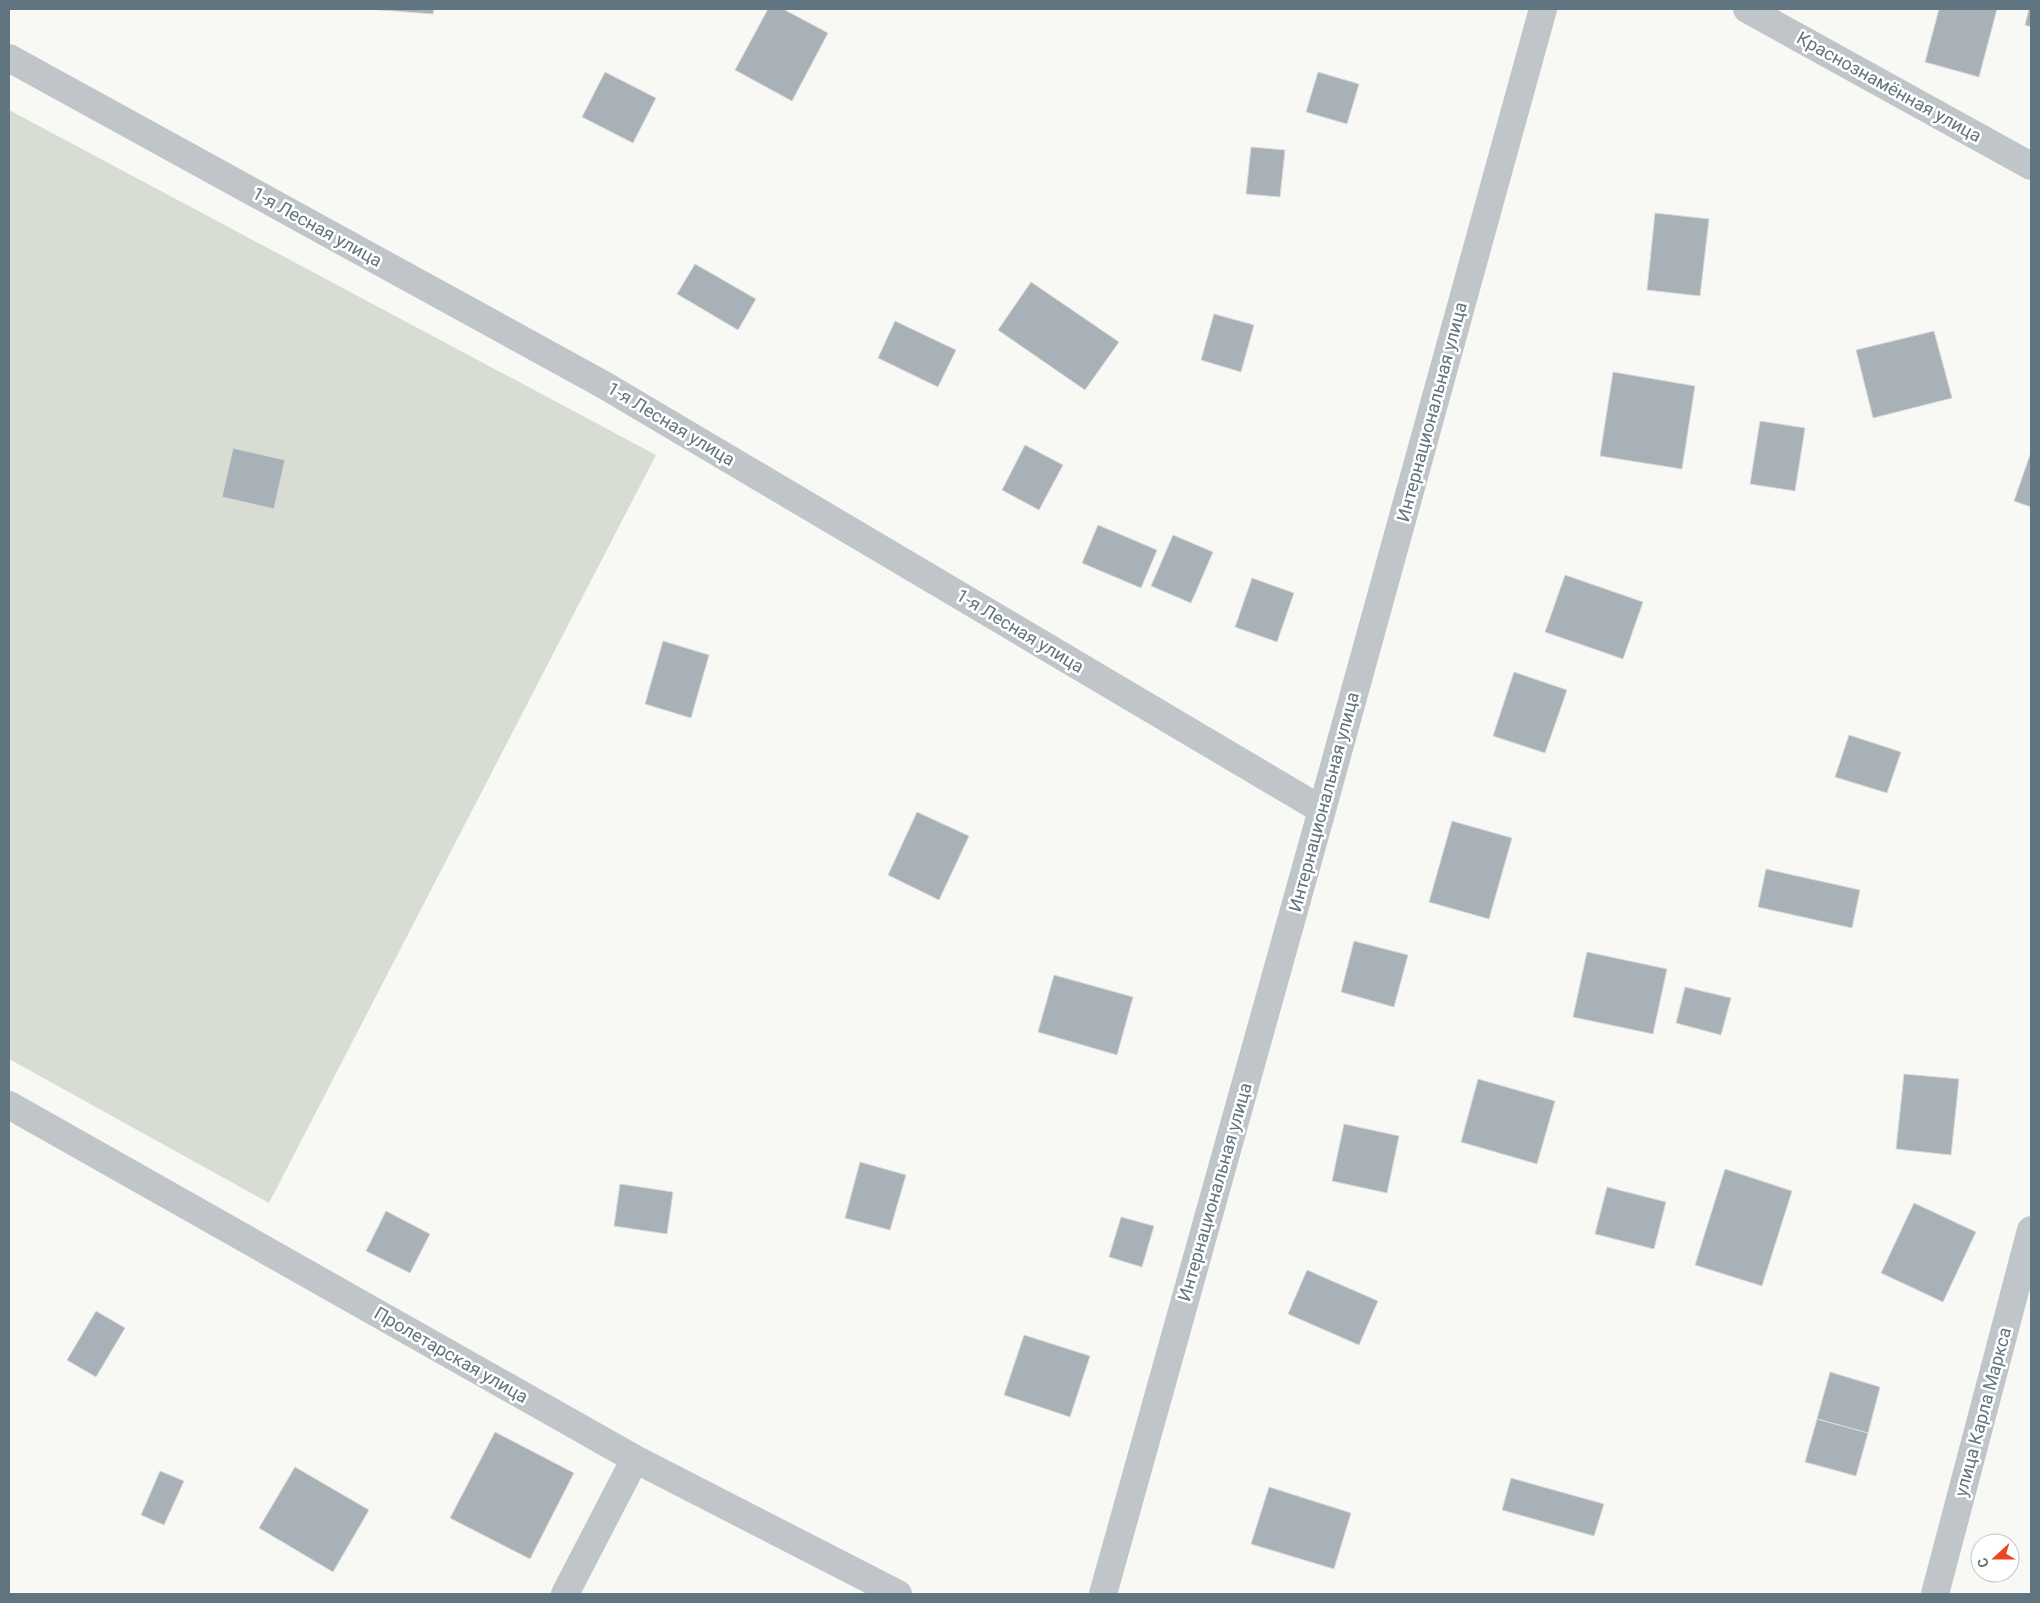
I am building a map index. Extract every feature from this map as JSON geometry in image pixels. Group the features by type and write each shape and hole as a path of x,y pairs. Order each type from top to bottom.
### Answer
{"street":[{"name":"Интернациональная улица","path":"1103,1594 1543,9"},
{"name":"Краснознамённая улица","path":"1748,9 2031,166"},
{"name":"1-я Лесная улица","path":"9,58 604,385 1322,810"},
{"name":"Пролетарская улица","path":"9,1105 635,1459 898,1594"},
{"name":"улица Карла Маркса","path":"1935,1594 2031,1230"},
{"path":"565,1594 635,1459"}],"shaded area":[{"path":"9,110 656,455 269,1203 9,1059"}],"building":[{"path":"368,9 434,9 433,14"},
{"path":"768,9 783,9 828,33 792,101 735,70"},
{"path":"1939,9 1997,9 1979,77 1925,62"},
{"path":"2029,9 2031,9 2031,27 2025,25"},
{"path":"605,72 656,98 633,143 582,117"},
{"path":"1318,72 1359,84 1347,124 1306,112"},
{"path":"1251,147 1285,150 1280,197 1246,194"},
{"path":"1655,213 1709,219 1700,296 1647,290"},
{"path":"695,264 756,299 738,330 677,294"},
{"path":"1031,282 1119,342 1085,390 998,330"},
{"path":"1214,314 1254,325 1241,372 1201,360"},
{"path":"895,321 956,350 938,387 878,358"},
{"path":"1934,331 1952,398 1873,418 1856,350"},
{"path":"1613,372 1695,386 1682,469 1600,456"},
{"path":"1760,421 1805,428 1795,491 1750,484"},
{"path":"1025,445 1063,465 1039,510 1002,490"},
{"path":"233,448 285,460 274,509 222,497"},
{"path":"2031,452 2031,507 2014,501"},
{"path":"1098,525 1157,550 1141,588 1082,563"},
{"path":"1173,535 1213,552 1191,603 1151,586"},
{"path":"1565,575 1643,602 1623,659 1545,632"},
{"path":"1252,578 1294,593 1277,642 1235,627"},
{"path":"663,641 709,655 691,718 645,704"},
{"path":"1514,672 1567,690 1545,753 1493,736"},
{"path":"1849,735 1901,752 1887,793 1835,777"},
{"path":"917,812 969,836 939,900 888,875"},
{"path":"1452,821 1512,838 1489,919 1429,902"},
{"path":"1766,869 1860,890 1852,928 1758,907"},
{"path":"1354,941 1408,955 1394,1007 1341,992"},
{"path":"1587,952 1667,969 1653,1034 1573,1017"},
{"path":"1054,975 1133,997 1117,1055 1038,1032"},
{"path":"1685,987 1731,998 1721,1035 1676,1023"},
{"path":"1904,1074 1959,1079 1951,1155 1896,1149"},
{"path":"1478,1079 1555,1101 1537,1164 1461,1142"},
{"path":"1344,1124 1399,1136 1387,1193 1332,1181"},
{"path":"860,1162 906,1175 890,1230 845,1218"},
{"path":"1725,1169 1792,1191 1762,1286 1695,1265"},
{"path":"620,1184 673,1192 667,1234 614,1226"},
{"path":"1607,1187 1666,1202 1654,1249 1595,1234"},
{"path":"1914,1203 1976,1232 1943,1302 1881,1273"},
{"path":"386,1211 430,1234 410,1273 366,1251"},
{"path":"1121,1217 1154,1226 1142,1267 1109,1257"},
{"path":"1307,1270 1378,1301 1359,1345 1288,1314"},
{"path":"96,1311 125,1328 96,1377 67,1360"},
{"path":"1024,1335 1090,1356 1070,1417 1004,1395"},
{"path":"1830,1372 1880,1387 1868,1433 1817,1419"},
{"path":"1817,1419 1868,1433 1856,1476 1805,1462"},
{"path":"495,1432 574,1473 530,1559 450,1518"},
{"path":"295,1467 369,1510 333,1572 259,1528"},
{"path":"160,1471 184,1481 164,1525 141,1515"},
{"path":"1511,1478 1604,1504 1594,1536 1502,1510"},
{"path":"1269,1487 1351,1513 1334,1569 1251,1544"}]}
